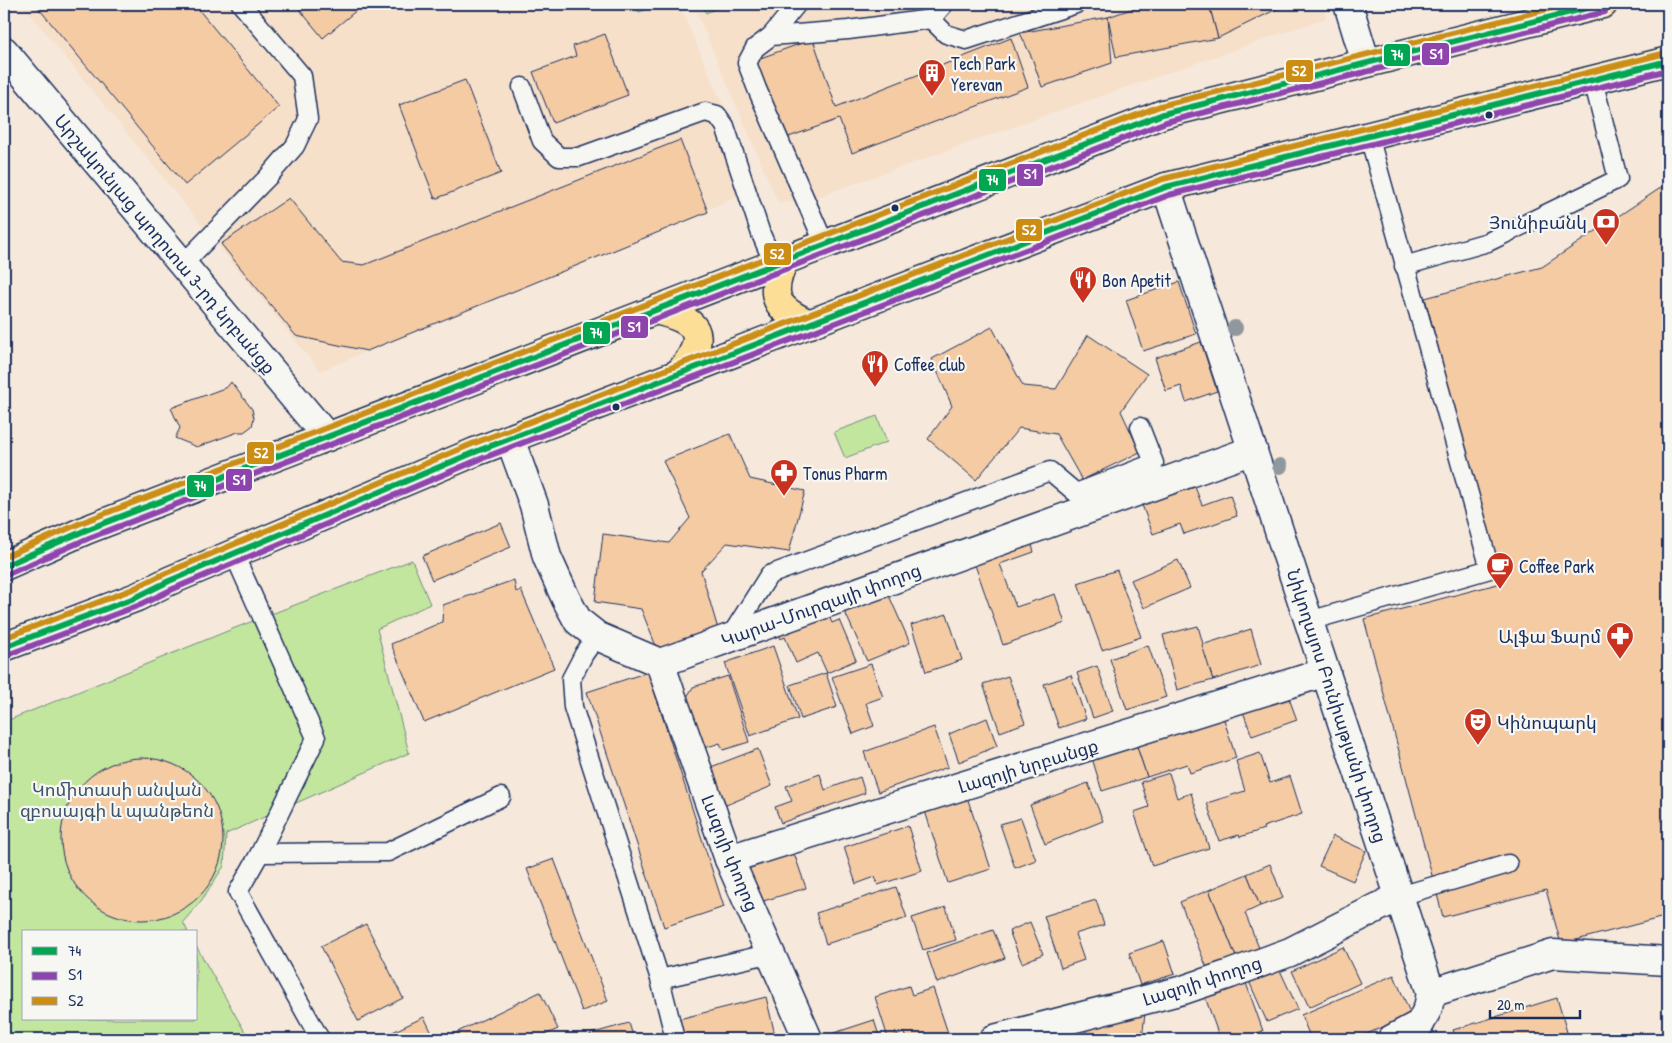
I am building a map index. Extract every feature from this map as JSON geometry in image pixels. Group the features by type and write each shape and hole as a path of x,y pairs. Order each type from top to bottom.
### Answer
{"main road":[{"path":"4,566 86,530 1163,114 1603,4"},
{"path":"4,648 137,597 234,554 510,438 1166,187 1668,61"},
{"path":"779,263 775,289 783,309 793,317 810,324"},
{"path":"656,310 688,322 695,332 696,347 689,362 677,375"}],"street":[{"path":"1348,4 1366,63"},
{"name":"Արշակունյաց պողոտա 3-րդ նրբանցք","path":"4,51 327,437"},
{"name":"Նիկողայոս Բունիաթյանի փողոց","path":"1166,187 1431,993"},
{"path":"510,438 534,505 547,557 566,600 578,621 597,636 660,662"},
{"name":"Կարա-Մուրզայի փողոց","path":"660,662 1253,450"},
{"name":"Լազոյի փողոց","path":"660,662 729,860 772,953 808,1039"},
{"name":"Լազոյի նրբանցք","path":"729,860 1326,672"},
{"name":"Լազոյի փողոց","path":"994,1039 1184,990 1230,974 1290,952 1400,896"},
{"path":"1392,1039 1420,1024 1428,1008 1431,993 1553,954 1668,961"}],"lane":[{"path":"182,265 268,177 295,146 308,119 302,76 241,4"},
{"path":"797,4 771,36 755,48 747,64 756,89 825,244"},
{"path":"771,36 848,30 931,19 944,4"},
{"path":"931,19 946,34 966,40 1076,4"},
{"path":"1404,266 1488,242 1618,180 1593,80"},
{"path":"522,87 542,141 559,157 579,156 705,112 717,116 725,126 761,234 779,263"},
{"path":"1309,621 1403,601 1490,569 1369,136"},
{"path":"730,638 769,575 1050,471 1076,493 1154,463 1140,427"},
{"path":"234,554 316,738 260,854 238,892 320,1039"},
{"path":"597,636 570,679 573,707 660,979 675,1039"},
{"path":"260,854 388,852 501,797"},
{"path":"1400,896 1508,864"},
{"path":"660,979 772,953"}],"shaded area":[{"path":"22,4 679,4 759,188 320,371"},
{"name":"Tech Park Yerevan","path":"693,4 1323,4 1326,18 806,201 778,203"}],"green space":[{"path":"630,4 663,4 639,12"},
{"path":"702,4 725,4 706,13"},
{"path":"877,416 887,442 845,458 834,432"},
{"name":"Կոմիտասի անվան զբոսայգի և պանթեոն","path":"412,560 430,604 377,629 409,753 226,834 224,866 201,901 183,922 187,930 22,930 22,1020 198,1020 198,950 249,1039 4,1039 4,722 235,628"}],"building":[{"path":"35,4 194,4 279,107 185,185"},
{"path":"295,4 364,4 323,38"},
{"path":"1146,4 1209,4 1218,38 1116,57 1108,17"},
{"path":"1209,4 1287,4 1218,38"},
{"path":"1108,17 1112,63 1042,87 1032,58 1020,33"},
{"path":"605,34 628,95 553,123 533,72 576,56 573,46"},
{"name":"Tech Park Yerevan","path":"1011,38 1028,87 852,153 839,119 786,138 755,60 813,39 836,107"},
{"path":"465,80 501,173 435,199 399,105"},
{"path":"680,140 708,212 367,351 296,336 221,244 289,198 341,262 364,265"},
{"path":"1668,183 1668,916 1561,944 1546,890 1443,917 1364,619 1501,583 1425,298 1542,267"},
{"path":"1179,282 1196,334 1143,351 1126,300"},
{"path":"992,327 1023,386 1056,389 1088,335 1147,374 1121,411 1140,452 1082,480 1056,434 1019,428 976,480 928,439 952,406 932,359"},
{"path":"1201,342 1217,391 1186,402 1181,386 1166,391 1155,358"},
{"path":"231,382 252,409 254,418 252,426 244,432 238,432 197,447 175,438 180,428 171,408 227,387"},
{"path":"730,434 750,479 805,491 789,552 727,543 701,571 720,636 658,651 641,609 595,602 603,534 669,543 690,518 663,461"},
{"path":"1195,487 1202,505 1230,495 1237,516 1184,534 1180,524 1153,534 1142,505"},
{"path":"501,523 511,547 432,580 422,556"},
{"path":"1031,542 1034,552 1000,564 1016,607 1055,594 1065,623 1003,645 974,562"},
{"path":"1178,560 1190,588 1144,608 1131,580"},
{"path":"1117,570 1141,637 1102,650 1078,583"},
{"path":"514,580 516,592 521,590 554,668 424,722 391,644 442,622 443,605"},
{"path":"887,591 910,643 867,661 844,610"},
{"path":"824,605 832,623 839,620 856,660 827,673 818,653 796,663 785,637 781,639 775,626"},
{"path":"947,614 962,660 926,672 911,625"},
{"path":"1198,626 1213,680 1177,690 1163,635"},
{"path":"1251,629 1261,665 1213,680 1202,645"},
{"path":"1148,645 1166,697 1127,710 1110,659"},
{"path":"773,646 798,719 750,736 725,663"},
{"path":"871,664 883,697 866,703 874,726 853,734 832,677"},
{"path":"1097,666 1113,711 1093,718 1077,673"},
{"path":"648,672 724,907 664,927 587,692"},
{"path":"826,673 837,707 801,719 790,685"},
{"path":"1071,675 1086,719 1059,728 1044,684"},
{"path":"728,676 749,742 723,750 720,743 695,751 681,707 693,687"},
{"path":"1008,676 1025,723 1000,732 983,684"},
{"path":"1287,693 1297,720 1252,736 1242,709"},
{"path":"1222,713 1236,758 1190,773 1187,764 1147,777 1135,741"},
{"path":"987,718 997,746 959,762 949,734"},
{"path":"934,727 948,767 878,792 864,752"},
{"path":"1136,744 1147,777 1102,791 1092,758"},
{"path":"758,749 772,786 726,805 711,767"},
{"path":"1260,753 1270,783 1290,776 1302,814 1240,837 1239,835 1219,841 1207,803 1245,791 1236,761"},
{"path":"150,758 166,761 180,767 205,788 214,801 220,815 223,839 222,855 214,877 193,902 180,911 166,917 134,920 118,917 104,911 79,890 70,877 64,863 61,831 64,815 70,801 91,776 104,767 118,761"},
{"path":"1169,773 1177,798 1191,793 1209,848 1152,866 1134,812 1149,807 1141,782"},
{"path":"820,774 825,790 860,777 865,793 781,823 775,807 792,801 786,786"},
{"path":"1088,783 1103,821 1045,844 1030,805"},
{"path":"966,794 991,869 948,883 924,808"},
{"path":"1021,818 1036,860 1015,868 1000,824"},
{"path":"908,826 922,871 878,885 875,877 856,884 844,847"},
{"path":"1333,836 1366,851 1353,881 1319,866"},
{"path":"794,853 806,888 760,902 749,867"},
{"path":"554,859 608,1001 582,1011 527,869"},
{"path":"1270,864 1283,898 1260,906 1247,874"},
{"path":"1247,874 1260,906 1245,913 1259,948 1236,957 1209,890"},
{"path":"896,887 907,918 826,944 816,913"},
{"path":"1209,890 1236,957 1207,968 1180,902"},
{"path":"1096,900 1104,925 1075,934 1084,960 1061,968 1044,916"},
{"path":"946,907 956,940 923,950 912,918"},
{"path":"1030,922 1043,954 1022,963 1009,931"},
{"path":"366,924 403,998 358,1021 321,946"},
{"path":"993,930 1005,958 937,983 927,953"},
{"path":"1164,941 1175,974 1140,985 1129,953"},
{"path":"1343,947 1360,983 1309,1007 1292,971"},
{"path":"1278,966 1298,1009 1267,1022 1248,979"},
{"path":"1394,975 1411,1015 1355,1039 1311,1039 1301,1015"},
{"path":"1246,983 1263,1031 1239,1039 1220,1039 1205,997"},
{"path":"909,986 912,995 933,988 950,1039 906,1039 904,1033 888,1038 875,997"},
{"path":"540,992 558,1029 536,1039 443,1039"},
{"path":"766,997 776,1039 684,1039 679,1019"},
{"path":"1557,998 1569,1039 1456,1039 1453,1030"},
{"path":"1145,1013 1142,1039 1086,1039 1086,1027"},
{"path":"424,1017 435,1039 378,1039"},
{"path":"874,1020 880,1039 833,1039 831,1034"},
{"path":"629,1023 634,1039 592,1039 590,1034"}],"transit line":[{"name":"Տ2","path":"4,557 83,522 1160,106 1568,4"},
{"name":"74","path":"4,566 86,530 1163,114 1603,4"},
{"name":"Տ1","path":"8,574 89,538 1166,122 1605,12"},
{"name":"Տ2","path":"4,638 133,589 166,573 472,444 1163,179 1666,53"},
{"name":"74","path":"4,647 137,597 169,581 475,452 1166,187 1668,61"},
{"name":"Տ1","path":"7,655 140,605 173,589 478,460 1169,195 1668,70"}],"place":[{"name":"Tech Park Yerevan","path":"932,97"},
{"name":"Յունիբանկ","path":"1606,246"},
{"name":"Bon Apetit","path":"1083,304"},
{"name":"Coffee club","path":"875,388"},
{"name":"Tonus Pharm","path":"784,497"},
{"name":"Coffee Park","path":"1500,590"},
{"name":"Ալֆա Ֆարմ","path":"1620,660"},
{"name":"Կինոպարկ","path":"1478,746"}]}
